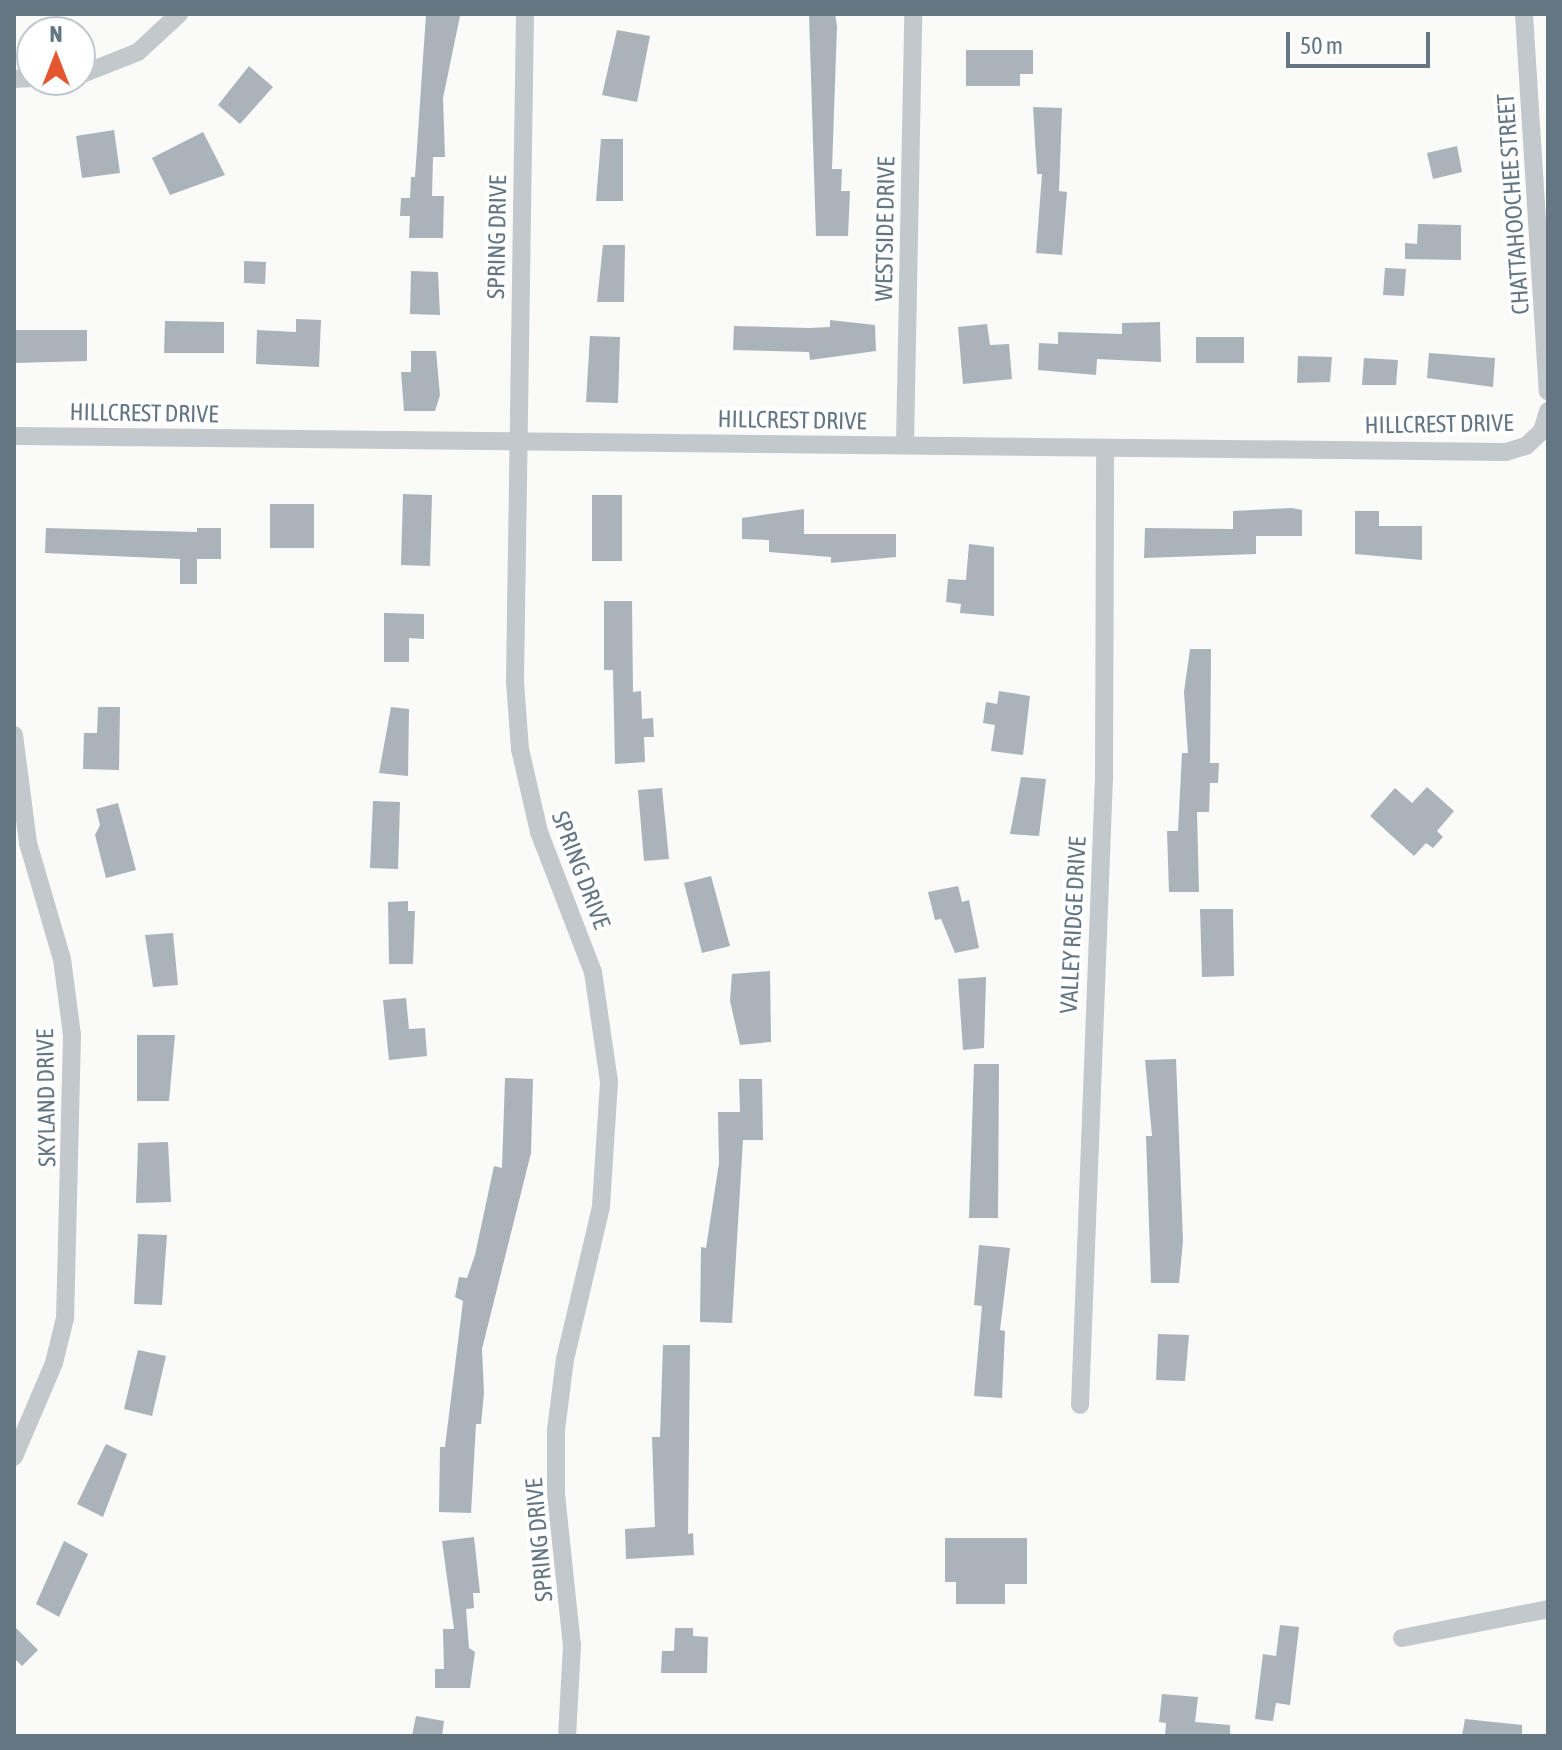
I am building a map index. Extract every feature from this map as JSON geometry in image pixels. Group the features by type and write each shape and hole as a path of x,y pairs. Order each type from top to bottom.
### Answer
{"street":[{"path":"96,69 138,52 179,14"},
{"name":"SPRING DRIVE","path":"525,14 515,682 520,749 539,832 593,972 609,1082 601,1207 565,1359 556,1430 556,1494 572,1645 567,1736"},
{"name":"WESTSIDE DRIVE","path":"905,445 913,14"},
{"name":"CHATTAHOOCHEE STREET","path":"1524,14 1548,391"},
{"name":"HILLCREST DRIVE","path":"14,436 1506,452 1526,446 1542,431 1548,411"},
{"name":"VALLEY RIDGE DRIVE","path":"1080,1405 1104,777 1105,448"},
{"name":"SKYLAND DRIVE","path":"14,735 28,843 62,959 72,1035 65,1318 54,1363 14,1457"},
{"path":"1402,1638 1548,1609"}],"building":[{"path":"426,14 460,16 443,98 445,157 433,157 432,196 444,196 443,238 409,238 410,216 400,216 401,198 410,198 411,177 415,177"},
{"path":"809,14 835,14 832,169 842,169 841,191 850,191 848,236 816,236"},
{"path":"617,30 650,36 637,102 602,95"},
{"path":"966,50 1033,50 1033,74 1020,74 1020,86 966,86"},
{"path":"249,66 273,87 240,124 218,105"},
{"path":"1033,107 1062,108 1059,191 1067,192 1062,255 1036,253 1042,174 1037,174"},
{"path":"114,130 120,173 82,178 76,136"},
{"path":"203,132 225,175 170,195 152,158"},
{"path":"601,139 623,139 623,201 596,201"},
{"path":"1457,146 1462,172 1433,179 1427,153"},
{"path":"1418,224 1461,225 1461,260 1405,259 1405,243 1417,244"},
{"path":"603,245 625,245 624,302 597,302"},
{"path":"244,261 266,262 265,284 244,283"},
{"path":"1385,268 1406,269 1404,296 1383,295"},
{"path":"411,271 438,272 440,315 410,314"},
{"path":"296,319 321,320 319,367 256,364 257,330 296,332"},
{"path":"830,320 875,325 876,351 810,360 809,352 733,350 734,326 830,327"},
{"path":"165,321 224,322 224,353 164,353"},
{"path":"1160,322 1161,362 1097,359 1096,375 1038,370 1039,343 1058,344 1058,332 1122,334 1122,323"},
{"path":"987,324 990,345 1009,344 1012,379 963,384 958,327"},
{"path":"14,330 87,330 87,361 14,363"},
{"path":"590,336 620,337 618,403 586,402"},
{"path":"1196,337 1244,337 1244,363 1196,363"},
{"path":"411,351 436,351 440,395 435,411 404,411 401,372 411,372"},
{"path":"1429,353 1495,358 1493,387 1427,378"},
{"path":"1298,356 1332,357 1330,382 1297,383"},
{"path":"1364,358 1398,360 1396,385 1362,385"},
{"path":"403,494 432,495 430,566 401,565"},
{"path":"592,495 622,495 622,561 592,561"},
{"path":"270,504 314,504 314,548 270,548"},
{"path":"804,509 804,534 896,534 896,557 831,563 831,557 769,552 769,540 742,539 742,518"},
{"path":"1302,510 1302,536 1256,536 1256,554 1144,558 1145,528 1233,529 1233,511"},
{"path":"1355,511 1379,511 1379,526 1422,526 1422,560 1355,554"},
{"path":"46,528 197,532 197,528 221,528 221,559 197,559 197,584 180,584 180,559 45,553"},
{"path":"969,544 994,547 994,616 960,613 961,604 946,602 948,579 966,580"},
{"path":"604,601 632,601 633,692 641,691 642,719 653,718 654,737 644,737 645,762 615,764 613,670 604,670"},
{"path":"384,613 424,614 424,639 409,638 409,662 384,662"},
{"path":"1190,649 1211,649 1210,763 1219,763 1218,783 1210,783 1209,812 1197,812 1199,892 1169,892 1167,831 1178,831 1182,753 1188,753 1184,692"},
{"path":"999,691 1030,696 1023,755 991,751 995,725 983,723 986,702 997,704"},
{"path":"98,707 120,707 119,770 83,769 84,733 97,733"},
{"path":"391,707 409,709 408,776 379,773"},
{"path":"1021,777 1046,779 1039,836 1010,834"},
{"path":"1427,787 1454,811 1437,831 1443,837 1433,848 1426,843 1414,856 1370,816 1395,788 1412,803"},
{"path":"662,788 669,859 644,861 638,790"},
{"path":"373,801 400,802 398,869 370,868"},
{"path":"118,803 136,870 106,878 95,835 100,825 96,809"},
{"path":"711,876 730,946 702,953 684,883"},
{"path":"958,886 962,902 969,900 979,948 955,953 941,919 935,920 928,892"},
{"path":"408,901 408,911 415,911 413,964 389,964 388,902"},
{"path":"1200,909 1233,909 1234,976 1202,977"},
{"path":"173,933 178,985 153,987 145,935"},
{"path":"770,971 771,1042 740,1045 730,1001 732,974"},
{"path":"986,977 984,1048 963,1050 958,979"},
{"path":"406,998 409,1029 425,1028 427,1056 389,1060 383,1000"},
{"path":"137,1035 175,1035 169,1101 137,1101"},
{"path":"1176,1059 1183,1241 1179,1283 1151,1283 1146,1136 1152,1136 1145,1060"},
{"path":"974,1064 999,1064 998,1218 969,1218"},
{"path":"505,1078 533,1079 531,1153 482,1349 484,1393 481,1424 476,1424 471,1513 439,1512 440,1447 445,1447 463,1301 455,1297 459,1277 467,1278 475,1255 494,1166 502,1168"},
{"path":"739,1079 762,1079 763,1140 743,1140 732,1323 700,1322 701,1247 706,1248 719,1163 718,1112 740,1112"},
{"path":"168,1142 171,1202 136,1203 138,1143"},
{"path":"138,1234 167,1235 162,1305 134,1304"},
{"path":"979,1245 1010,1248 1000,1330 1005,1331 1002,1398 974,1396 982,1306 974,1305"},
{"path":"1158,1334 1189,1335 1185,1381 1156,1380"},
{"path":"663,1345 690,1345 688,1534 693,1533 694,1555 626,1559 625,1529 655,1527 652,1437 660,1437"},
{"path":"138,1350 166,1356 152,1416 124,1409"},
{"path":"106,1444 127,1454 103,1517 77,1504"},
{"path":"474,1537 480,1593 473,1593 474,1608 466,1609 469,1648 475,1652 470,1688 435,1688 435,1669 444,1669 443,1629 454,1629 442,1541"},
{"path":"945,1538 1027,1538 1027,1584 1005,1584 1005,1604 956,1604 956,1582 945,1582"},
{"path":"64,1541 88,1554 59,1617 36,1604"},
{"path":"1280,1625 1299,1627 1290,1705 1276,1703 1273,1721 1255,1719 1263,1654 1276,1656"},
{"path":"14,1626 38,1650 22,1666 14,1658"},
{"path":"675,1628 693,1628 693,1636 708,1637 707,1673 661,1673 662,1651 674,1651"},
{"path":"1162,1694 1198,1697 1195,1722 1230,1725 1230,1736 1165,1736 1166,1723 1159,1722"},
{"path":"416,1716 444,1721 442,1736 412,1736"},
{"path":"1465,1719 1522,1725 1522,1736 1462,1736"}]}
